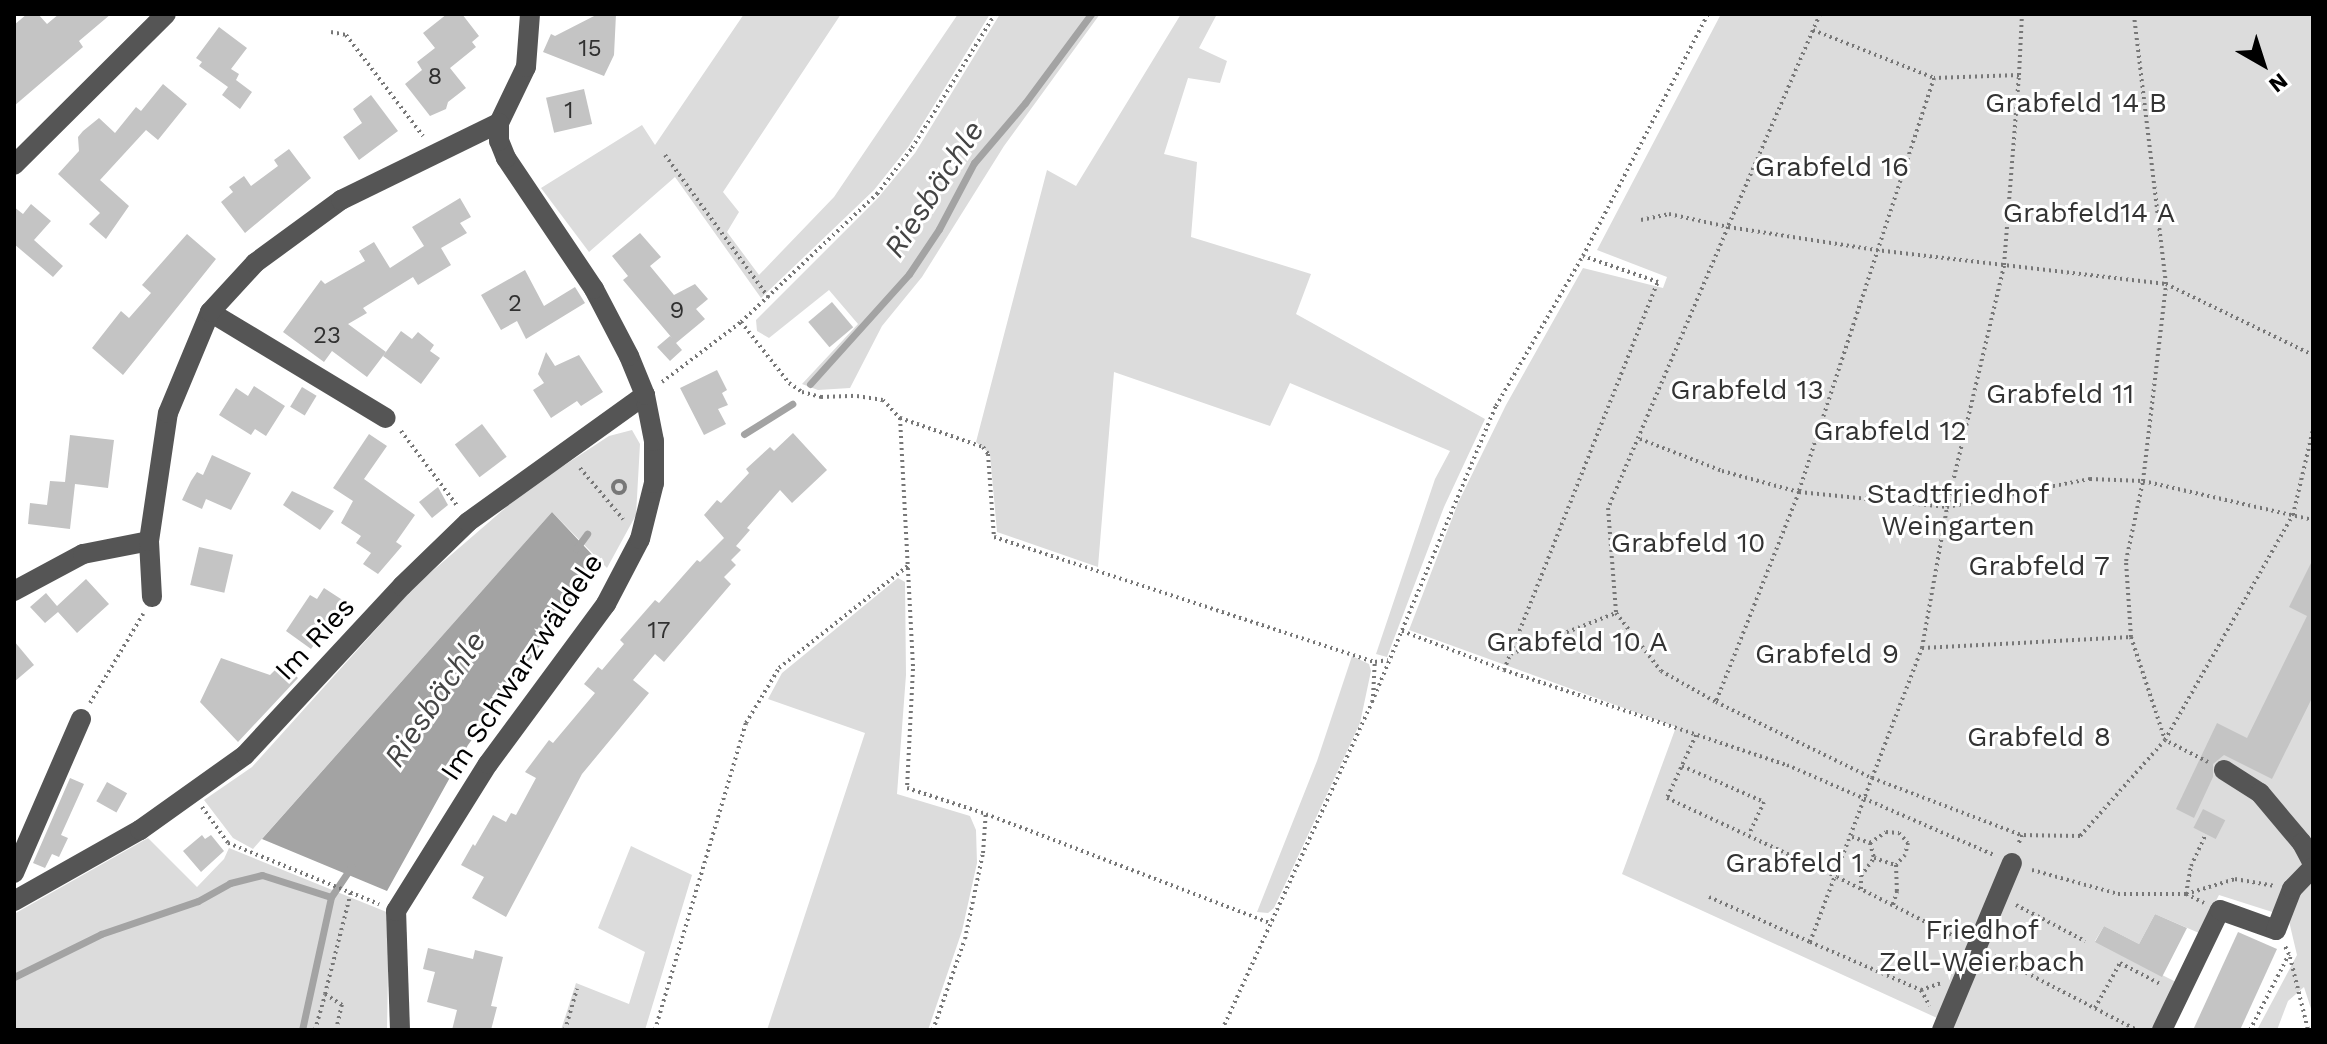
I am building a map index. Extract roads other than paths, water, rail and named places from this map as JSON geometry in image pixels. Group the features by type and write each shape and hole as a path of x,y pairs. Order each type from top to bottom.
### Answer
{"street":[{"path":"14,165 166,14"},
{"path":"152,597 149,541 168,413 210,312 255,263 341,200 499,123 526,67 530,14"},
{"name":"Im Schwarzwäldele","path":"400,1030 396,911 488,764 606,604 640,539 654,483 654,441 645,395 629,356 594,289 506,158 499,141 499,123"},
{"path":"210,312 386,418"},
{"name":"Im Ries","path":"14,901 140,830 245,755 402,586 468,522 645,395"},
{"path":"14,591 83,554 149,541"},
{"path":"14,873 81,719"},
{"path":"2162,1030 2220,910 2276,930 2292,889 2313,866 2302,843 2260,793 2224,770"},
{"path":"1942,1030 1970,944 1999,897 2012,863"}],"water":[{"path":"552,512 600,563 468,745 387,891 262,839"}],"waterway":[{"name":"Riesbächle","path":"810,384 909,274 939,229 974,163 1025,103 1091,14"},
{"name":"Riesbächle","path":"744,434 792,404"},
{"name":"Riesbächle","path":"576,549 587,534"},
{"name":"Riesbächle","path":"302,1030 331,897 352,866"},
{"name":"Riesbächle","path":"14,977 101,934 198,901 230,883 262,875 331,897"}],"park label":[{"name":"Grabfeld 14 B","path":"2076,103"},
{"name":"Grabfeld 16","path":"1832,167"},
{"name":"Grabfeld14 A","path":"2089,213"},
{"name":"Grabfeld 13","path":"1747,390"},
{"name":"Grabfeld 11","path":"2060,394"},
{"name":"Grabfeld 12","path":"1890,431"},
{"name":"Stadtfriedhof Weingarten","path":"1958,510"},
{"name":"Grabfeld 10","path":"1688,543"},
{"name":"Grabfeld 7","path":"2039,566"},
{"name":"Grabfeld 10 A","path":"1577,642"},
{"name":"Grabfeld 9","path":"1827,654"},
{"name":"Grabfeld 8","path":"2039,737"},
{"name":"Grabfeld 1","path":"1794,863"},
{"name":"Friedhof Zell-Weierbach","path":"1982,946"}]}
